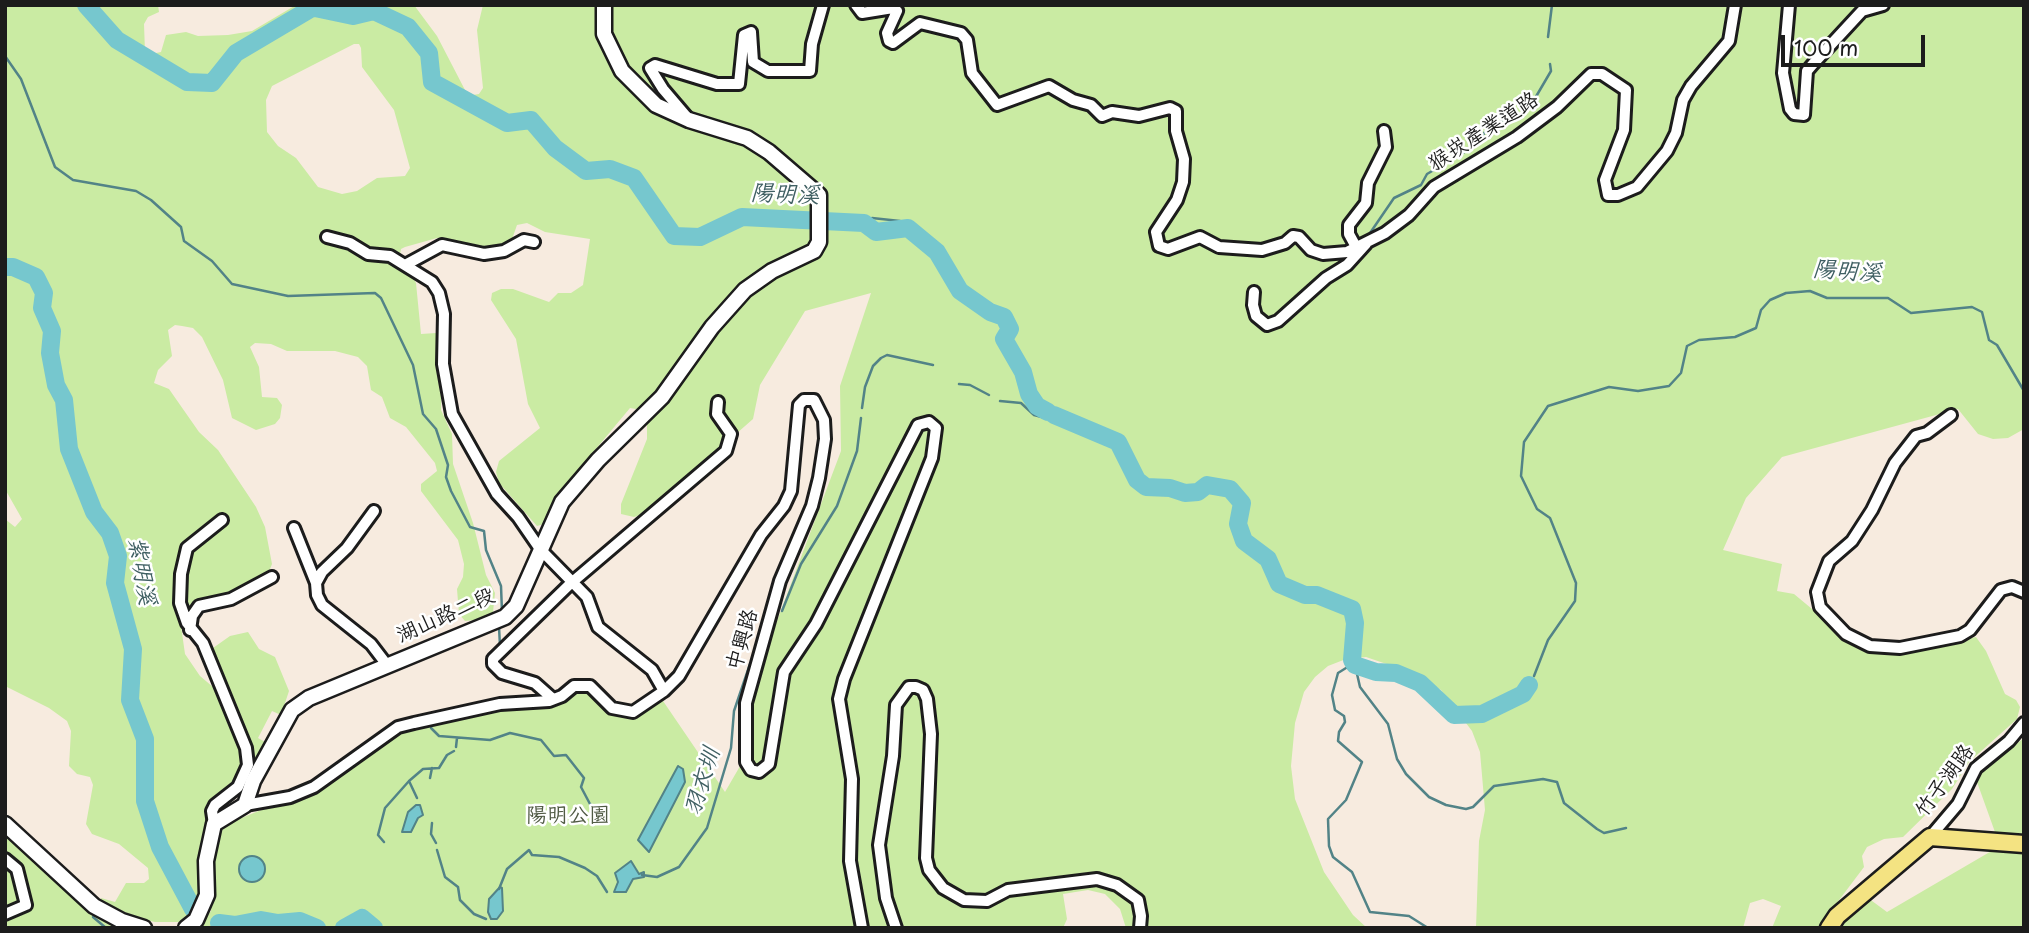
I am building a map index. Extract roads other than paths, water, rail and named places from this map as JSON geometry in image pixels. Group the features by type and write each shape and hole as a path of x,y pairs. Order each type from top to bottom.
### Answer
{"main road":[{"name":"竹子湖路","path":"1829,928 1930,837 2024,844"}],"street":[{"path":"604,5 604,34 622,71 656,105 689,120"},
{"path":"689,120 663,89 650,68 655,65 717,84 739,84 744,35 751,32 753,62 768,71 810,71 812,44 823,5"},
{"name":"猴崁產業道路","path":"856,5 862,13 893,8 897,11 887,33 890,41 894,43 920,23 961,33 967,40 972,73 997,105 1049,86 1073,100 1091,105 1102,116 1112,112 1139,116 1170,108 1176,111 1176,131 1184,159 1183,182 1177,200 1156,233 1159,246 1168,249 1200,237 1219,247 1262,250 1285,243 1293,236 1299,237 1311,250 1323,254 1346,252 1409,215 1434,187 1517,137 1557,107 1591,74 1602,74 1626,90 1625,130 1605,180 1608,195 1618,195 1637,187 1667,150 1676,133 1683,100 1691,86 1728,41 1735,5"},
{"path":"1789,5 1783,73 1790,109 1794,114 1804,115 1807,71 1862,11 1883,5"},
{"name":"湖山路二段","path":"246,805 254,781 292,710 309,698 505,617 516,606 562,502 598,460 662,397 712,327 745,290 772,271 814,251 820,233 819,195 769,152 747,138 689,120"},
{"path":"1254,292 1256,316 1267,325 1278,321 1326,278 1347,265 1361,245 1349,234 1349,225 1366,203 1368,183 1386,147 1384,131"},
{"path":"327,237 350,243 368,254 390,256 407,264 412,272 432,282 439,293 444,314 443,364 452,414 497,494 519,517 540,549 570,584 587,597 598,627 652,670 664,691"},
{"path":"407,264 442,245 484,254 504,251 524,240 534,242"},
{"name":"中興路","path":"246,805 290,797 314,787 398,727 480,707 553,699 574,685 590,686 612,708 633,712 664,691 679,676 761,535 784,506 790,491 799,404 804,400 814,400 824,420 825,439 819,478 812,506 780,581 746,703 746,762 751,770 760,772 769,764 784,672 816,624 918,425 929,422 936,428 932,458 844,679 839,699 852,779 850,861 862,928"},
{"path":"553,699 548,691 535,683 502,673 492,659 570,584 726,451 731,434 718,414 718,402"},
{"path":"1951,415 1927,433 1916,436 1895,463 1853,541 1829,561 1817,592 1820,607 1846,634 1870,646 1889,649 1959,636 1970,630 2001,590 2012,587 2024,592"},
{"path":"316,583 322,572 347,548 374,511"},
{"path":"186,928 197,920 206,895 206,861 214,824 212,811 215,805 238,787 248,765 246,747 221,694 203,643 190,630 180,603 181,574 187,548 222,520"},
{"path":"294,528 322,605 371,644 387,665"},
{"path":"190,630 194,612 199,606 231,599 272,577"},
{"path":"896,928 879,864 879,845 893,756 896,705 909,687 923,690 927,699 931,734 926,858 929,870 943,888 964,901 987,901 1008,890 1097,879 1117,885 1138,901 1142,916 1140,928"},
{"name":"竹子湖路","path":"1930,837 1958,804 1976,768 2009,741 2024,723"},
{"path":"214,824 246,805"},
{"path":"5,824 94,906 122,921 144,928"},
{"path":"5,859 17,869 26,905 5,914"}],"water":[{"path":"678,766 683,769 685,782 649,852 638,840"},
{"path":"420,805 423,815 418,818 411,832 402,832 408,812"},
{"path":"252,856 261,860 265,869 261,878 252,882 243,878 239,869 243,860"},
{"path":"631,861 639,874 644,872 644,877 633,879 626,892 614,892 618,882 615,873"},
{"path":"500,887 503,911 497,919 491,919 488,912 489,899"}],"waterway":[{"path":"86,5 117,40 187,82 212,83 236,53 317,5"},
{"path":"1548,37 1552,5"},
{"name":"陽明溪","path":"315,8 353,16 374,11 408,27 429,53 432,82 507,123 531,120 555,148 586,171 610,169 634,178 674,236 700,237 742,217 864,223 876,232 908,228 937,252 960,291 990,312 1004,317 1010,329 1004,339 1023,372 1029,394 1037,406 1048,412"},
{"path":"5,56 21,79 55,167 73,180 136,191 151,200 181,227 184,241 212,261 232,284 288,296 375,293 381,298 413,365 423,414 436,429 448,465 446,477 451,491 470,527 484,531 486,550 501,586 502,612"},
{"path":"1534,100 1551,71 1550,64"},
{"path":"1492,126 1507,118"},
{"path":"1368,236 1394,198 1421,185 1427,174 1475,146 1485,132"},
{"path":"864,223 872,218 900,221 908,228"},
{"name":"紫明溪","path":"5,267 13,267 36,277 44,293 42,308 52,331 50,353 56,385 64,400 69,449 94,512 110,533 118,556 115,583 133,649 130,700 145,739 145,801 160,847 193,909"},
{"name":"陽明溪","path":"1534,676 1548,640 1575,601 1576,583 1550,518 1537,509 1521,476 1524,442 1548,406 1609,387 1638,391 1669,386 1681,373 1687,346 1699,340 1735,337 1756,328 1761,310 1770,300 1786,293 1810,291 1827,298 1888,298 1911,313 1972,307 1982,312 1989,340 1997,345 2024,391"},
{"name":"羽衣圳","path":"862,408 865,387 873,366 881,358 887,355 933,365"},
{"name":"羽衣圳","path":"959,384 970,385 989,395"},
{"name":"羽衣圳","path":"1000,401 1021,403 1034,415 1053,420 1062,418"},
{"name":"陽明溪","path":"1054,415 1118,442 1137,480 1146,487 1170,488 1185,493 1198,492 1207,485 1230,489 1242,503 1238,524 1244,541 1268,559 1279,584 1352,609 1355,623 1352,660 1355,665 1376,672 1396,673 1420,683 1454,715 1482,714 1523,694 1529,685"},
{"name":"羽衣圳","path":"782,611 801,564 837,506 857,451 861,418"},
{"path":"499,627 500,646"},
{"path":"1354,663 1338,673 1332,695 1335,710 1344,716 1345,722 1339,732 1338,741 1362,762 1346,800 1328,819 1329,846 1333,857 1352,872 1370,912 1409,916 1428,928"},
{"name":"羽衣圳","path":"642,875 657,877 679,867 707,828 731,748 734,711 750,664"},
{"path":"1355,665 1360,687 1388,724 1397,759 1406,774 1429,797 1446,805 1466,809 1473,807 1494,786 1543,779 1557,782 1564,803 1597,829 1604,833 1626,828"},
{"path":"431,728 439,736 490,740 510,733 541,740 554,756 566,755 584,778 581,787 590,804 606,816"},
{"path":"456,747 457,738"},
{"path":"417,798 409,781 423,769 439,768 447,755 454,751"},
{"path":"430,778 432,768"},
{"path":"384,842 378,835 385,808 409,781"},
{"path":"432,823 431,834 436,843"},
{"path":"437,850 445,877 458,887 460,900 474,914 486,919"},
{"path":"499,889 507,869 529,850 532,855 559,857 585,868 597,876 607,892"},
{"path":"95,913 93,917 106,928"},
{"name":"紫明溪","path":"344,928 362,918 374,928"},
{"name":"紫明溪","path":"219,923 235,925 261,920 278,923 300,921 317,928"}],"park label":[{"name":"陽明公園","path":"568,816"}]}
